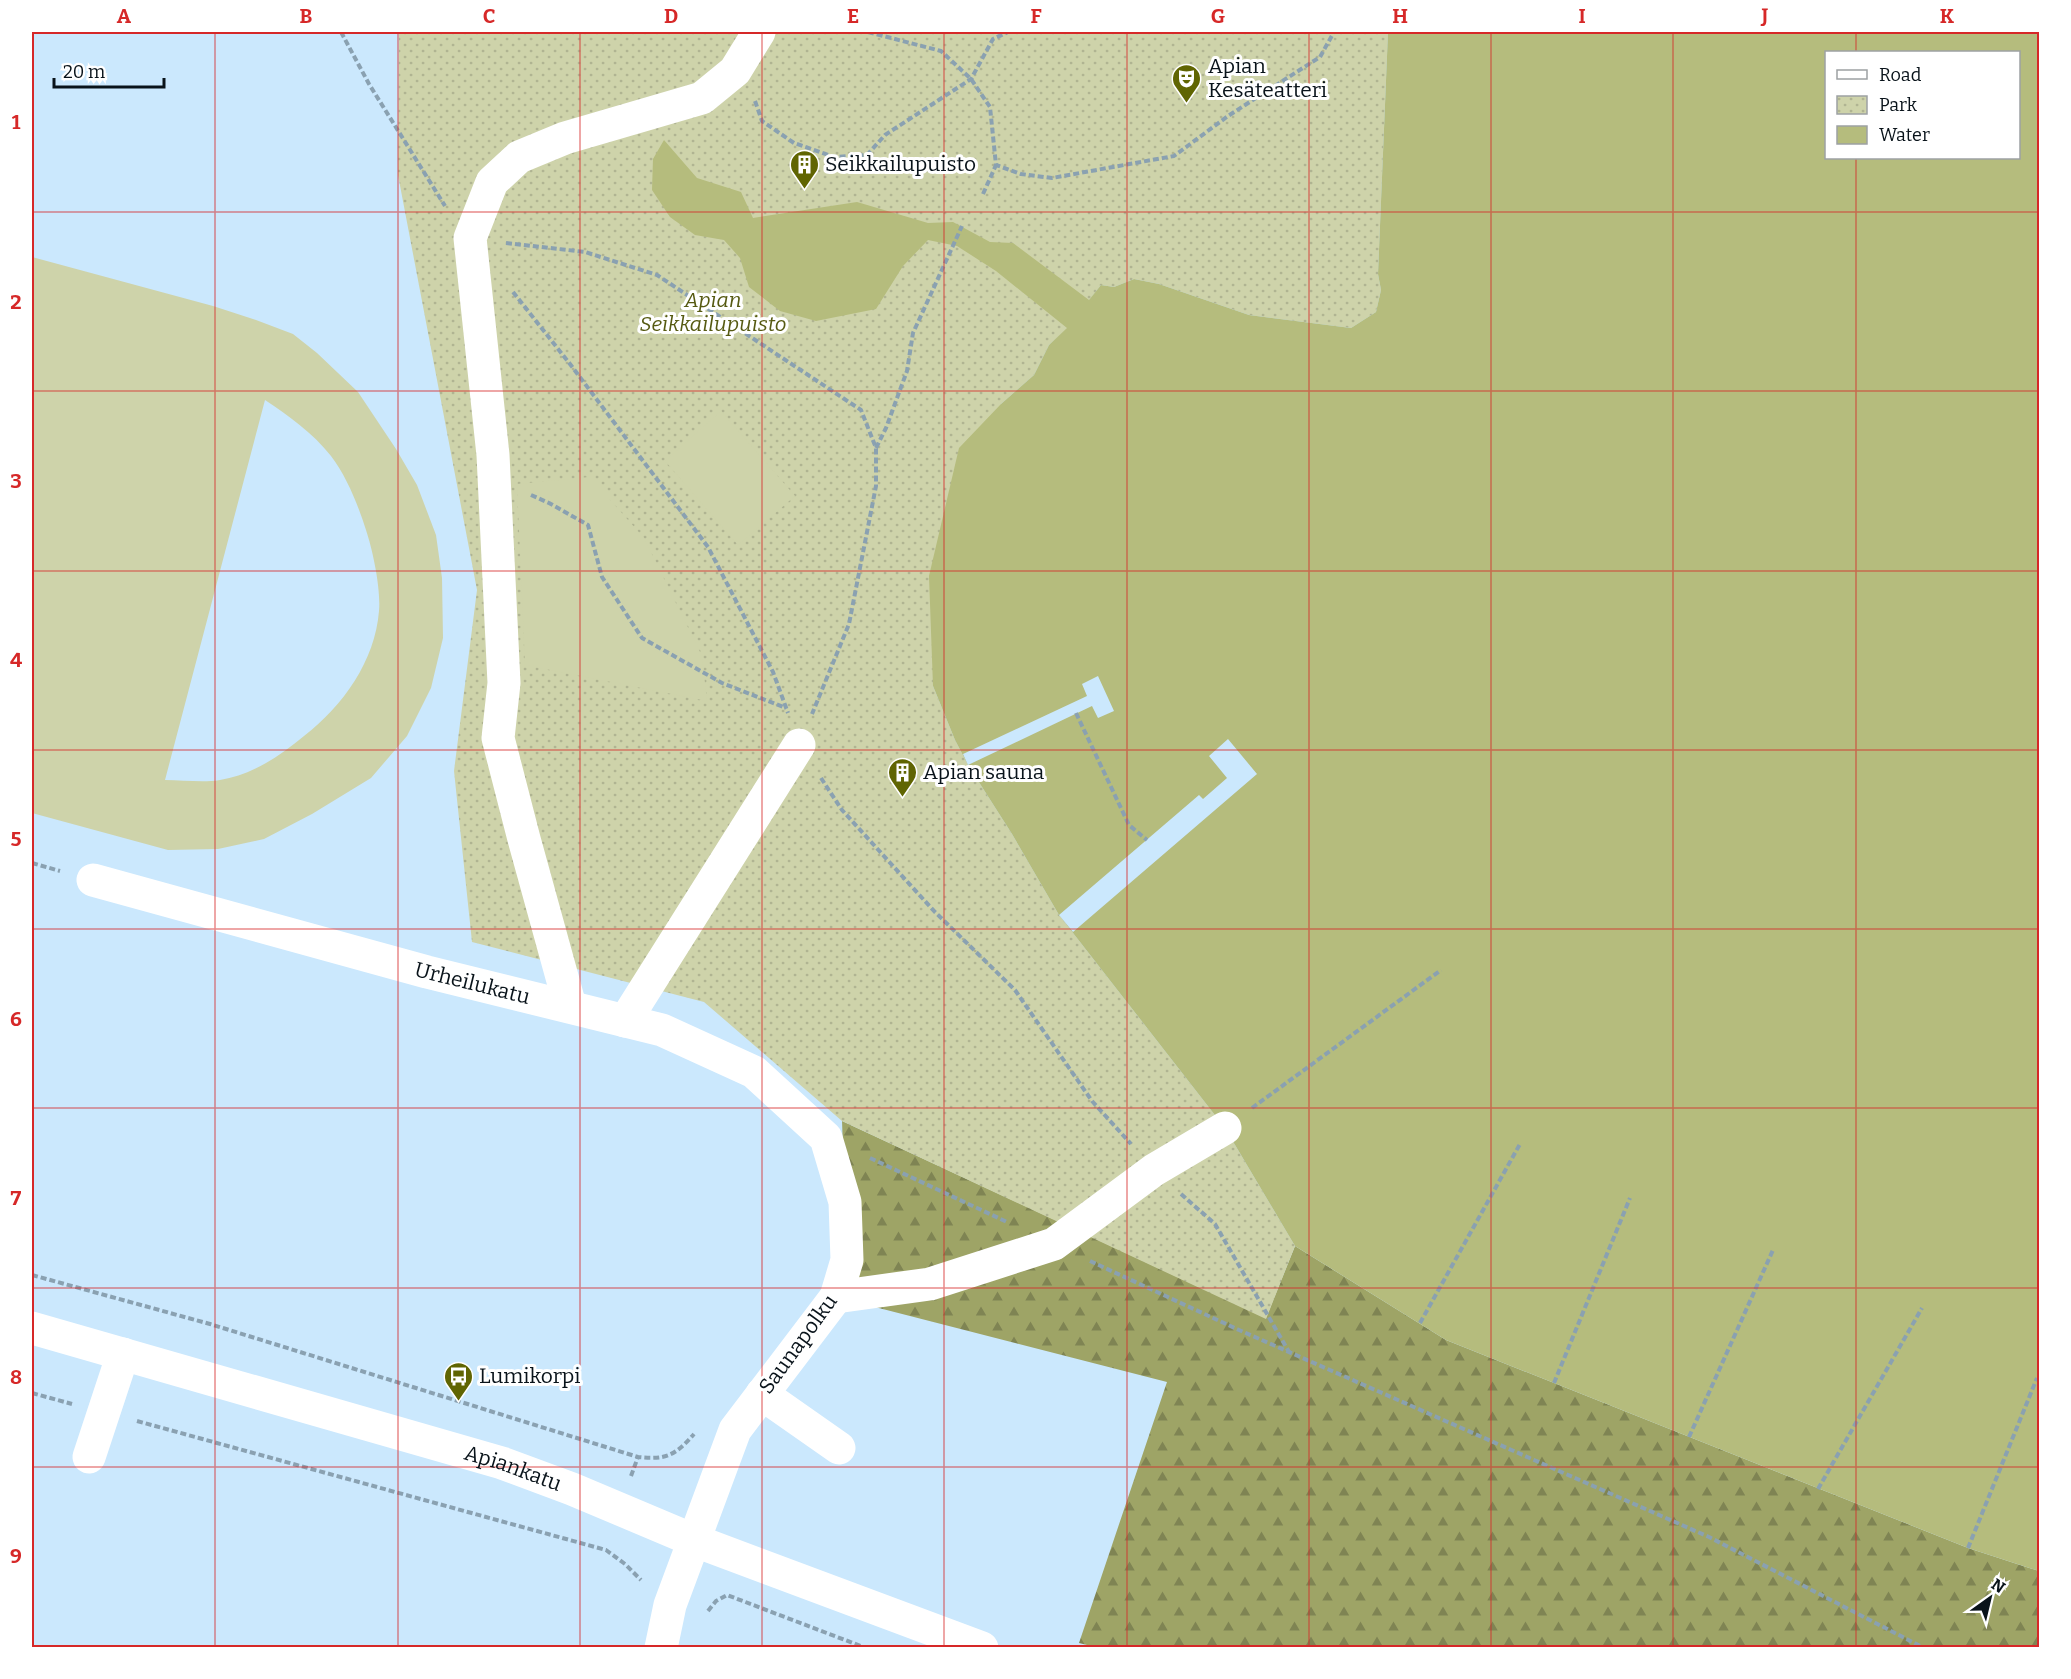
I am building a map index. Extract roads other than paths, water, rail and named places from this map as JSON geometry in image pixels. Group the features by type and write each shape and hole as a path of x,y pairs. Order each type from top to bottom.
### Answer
{"street":[{"path":"570,1006 498,738 504,683 493,455 470,238 492,182 519,158 565,138 702,98 735,70 759,32"},
{"path":"625,1021 799,745"},
{"name":"Urheilukatu","path":"93,880 427,972 662,1030 754,1072 826,1138"},
{"path":"836,1297 930,1284 1054,1244 1154,1170 1225,1128"},
{"name":"Saunapolku","path":"661,1647 670,1605 735,1430 836,1297 847,1260 845,1202 826,1138"},
{"name":"Apiankatu","path":"32,1328 502,1463 572,1489 693,1540 982,1647"},
{"path":"89,1457 123,1354"},
{"path":"762,1394 839,1448"}],"water":[{"path":"1388,32 2039,32 2039,1571 1968,1548 1446,1340 1295,1246 1225,1128 1059,915 1012,834 968,765 933,686 929,576 959,448 1001,404 1034,375 1049,345 1067,328 996,271 957,246 928,240 903,266 876,309 816,321 780,311 749,287 740,258 724,240 695,235 670,217 652,190 653,159 664,140 697,178 741,192 753,218 857,202 928,223 953,222 990,242 1013,243 1089,300 1101,285 1114,287 1134,279 1159,284 1249,315 1351,328 1376,312 1381,290 1378,274"}],"place":[{"name":"Apian Kesäteatteri","path":"1187,104"},
{"name":"Seikkailupuisto","path":"804,190"},
{"name":"Apian sauna","path":"902,798"},
{"name":"Lumikorpi","path":"458,1402"}],"park label":[{"name":"Apian Seikkailupuisto","path":"713,312"}]}
